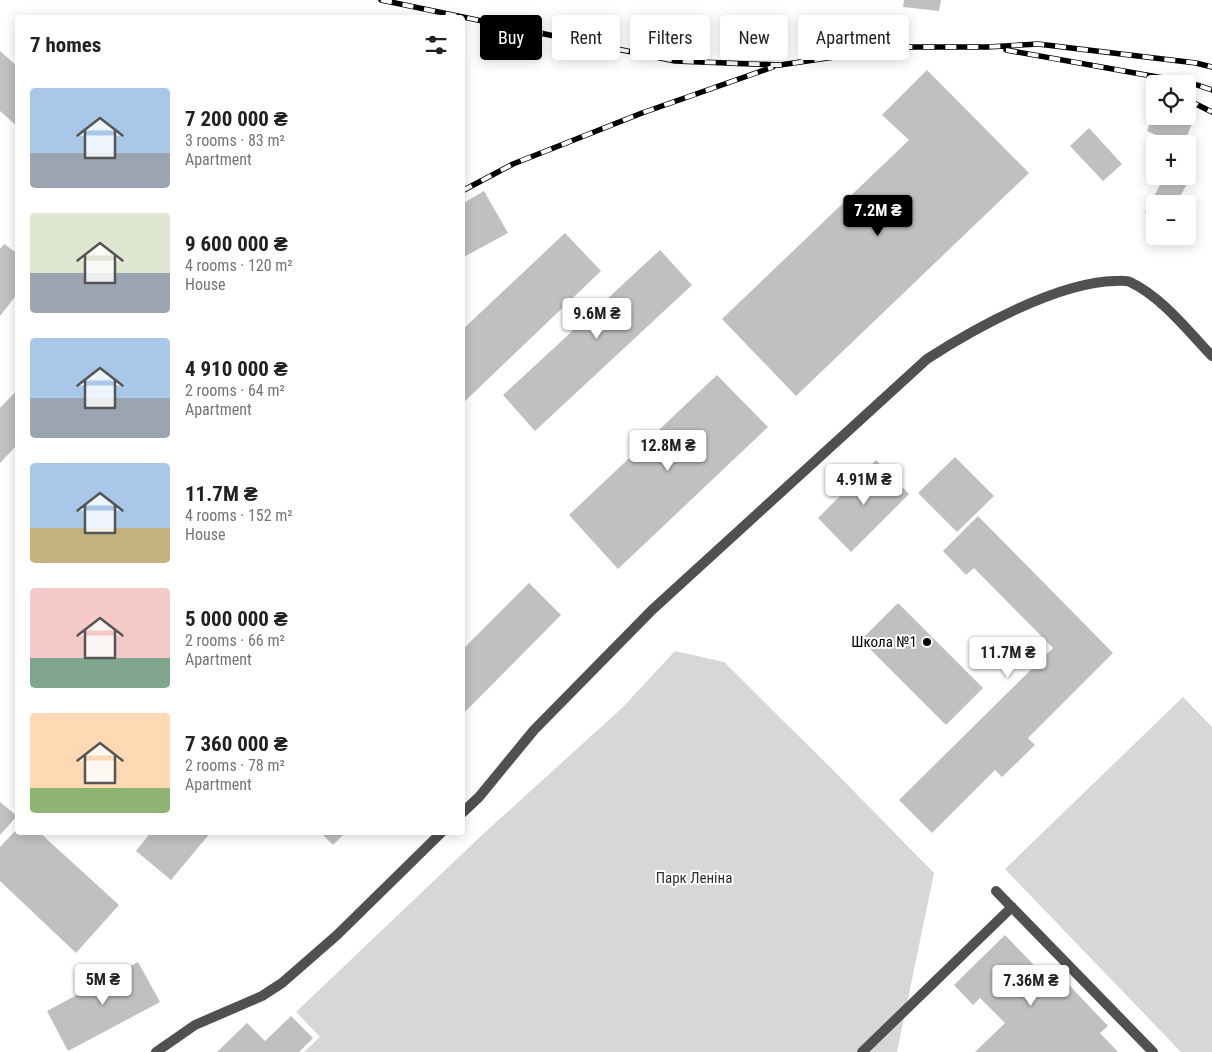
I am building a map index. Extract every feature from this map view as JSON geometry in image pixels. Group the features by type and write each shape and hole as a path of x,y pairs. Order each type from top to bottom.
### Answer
{"street":[{"path":"465,810 479,797 534,730 652,610 927,360 957,340 1035,301 1102,281 1128,280 1153,295 1212,356"},
{"path":"156,1052 195,1025 262,996 282,984 336,935 439,835"},
{"path":"996,891 1153,1052"},
{"path":"862,1052 1012,907"}],"green space":[{"name":"Парк Леніна","path":"675,651 724,662 934,873 897,1052 304,1052 320,1037 296,1012 482,835 622,708"},
{"path":"1183,697 1212,727 1212,1052 1181,1052 1005,869"}],"building":[{"path":"904,0 941,0 939,11 903,7"},
{"path":"0,51 15,64 15,124 0,111"},
{"path":"927,70 1029,173 796,396 722,319 909,140 882,115"},
{"path":"1149,125 1191,125 1188,135 1157,135 1147,131"},
{"path":"1089,128 1122,164 1103,181 1070,146"},
{"path":"1160,185 1186,185 1181,195 1155,195"},
{"path":"484,191 508,233 465,256 465,202"},
{"path":"565,233 601,271 465,401 465,327"},
{"path":"4,244 15,252 15,297 0,316 0,249"},
{"path":"660,250 692,285 535,431 503,395"},
{"path":"717,375 768,427 618,569 569,515"},
{"path":"15,392 15,447 0,463 0,408"},
{"path":"955,457 994,496 957,532 918,493"},
{"path":"876,460 909,494 851,552 818,518"},
{"path":"978,516 1113,653 1028,738 1035,745 1002,777 995,770 932,833 899,800 1053,648 974,568 966,575 943,551"},
{"path":"529,583 561,615 465,712 465,647"},
{"path":"898,603 983,688 946,725 861,640"},
{"path":"0,802 15,814 15,818 0,835"},
{"path":"15,831 15,835 42,835 119,905 76,953 0,881 0,847"},
{"path":"149,835 208,835 171,880 136,851"},
{"path":"323,835 343,835 333,845"},
{"path":"1005,935 1061,993 1069,985 1108,1026 1100,1033 1118,1052 975,1052 1005,1023 980,998 973,1005 954,985"},
{"path":"138,962 160,1002 68,1051 47,1011"},
{"path":"291,1016 313,1038 299,1052 217,1052 247,1023 265,1041"}],"railway":[{"path":"381,0 453,15"},
{"path":"465,17 675,61 780,65 902,47 987,47 1038,44 1196,63 1212,67"},
{"path":"1006,50 1191,83 1212,90"},
{"path":"465,189 513,164 642,113 773,67"},
{"path":"1196,104 1212,112"}],"place":[{"name":"Школа №1","path":"927,642"}]}
